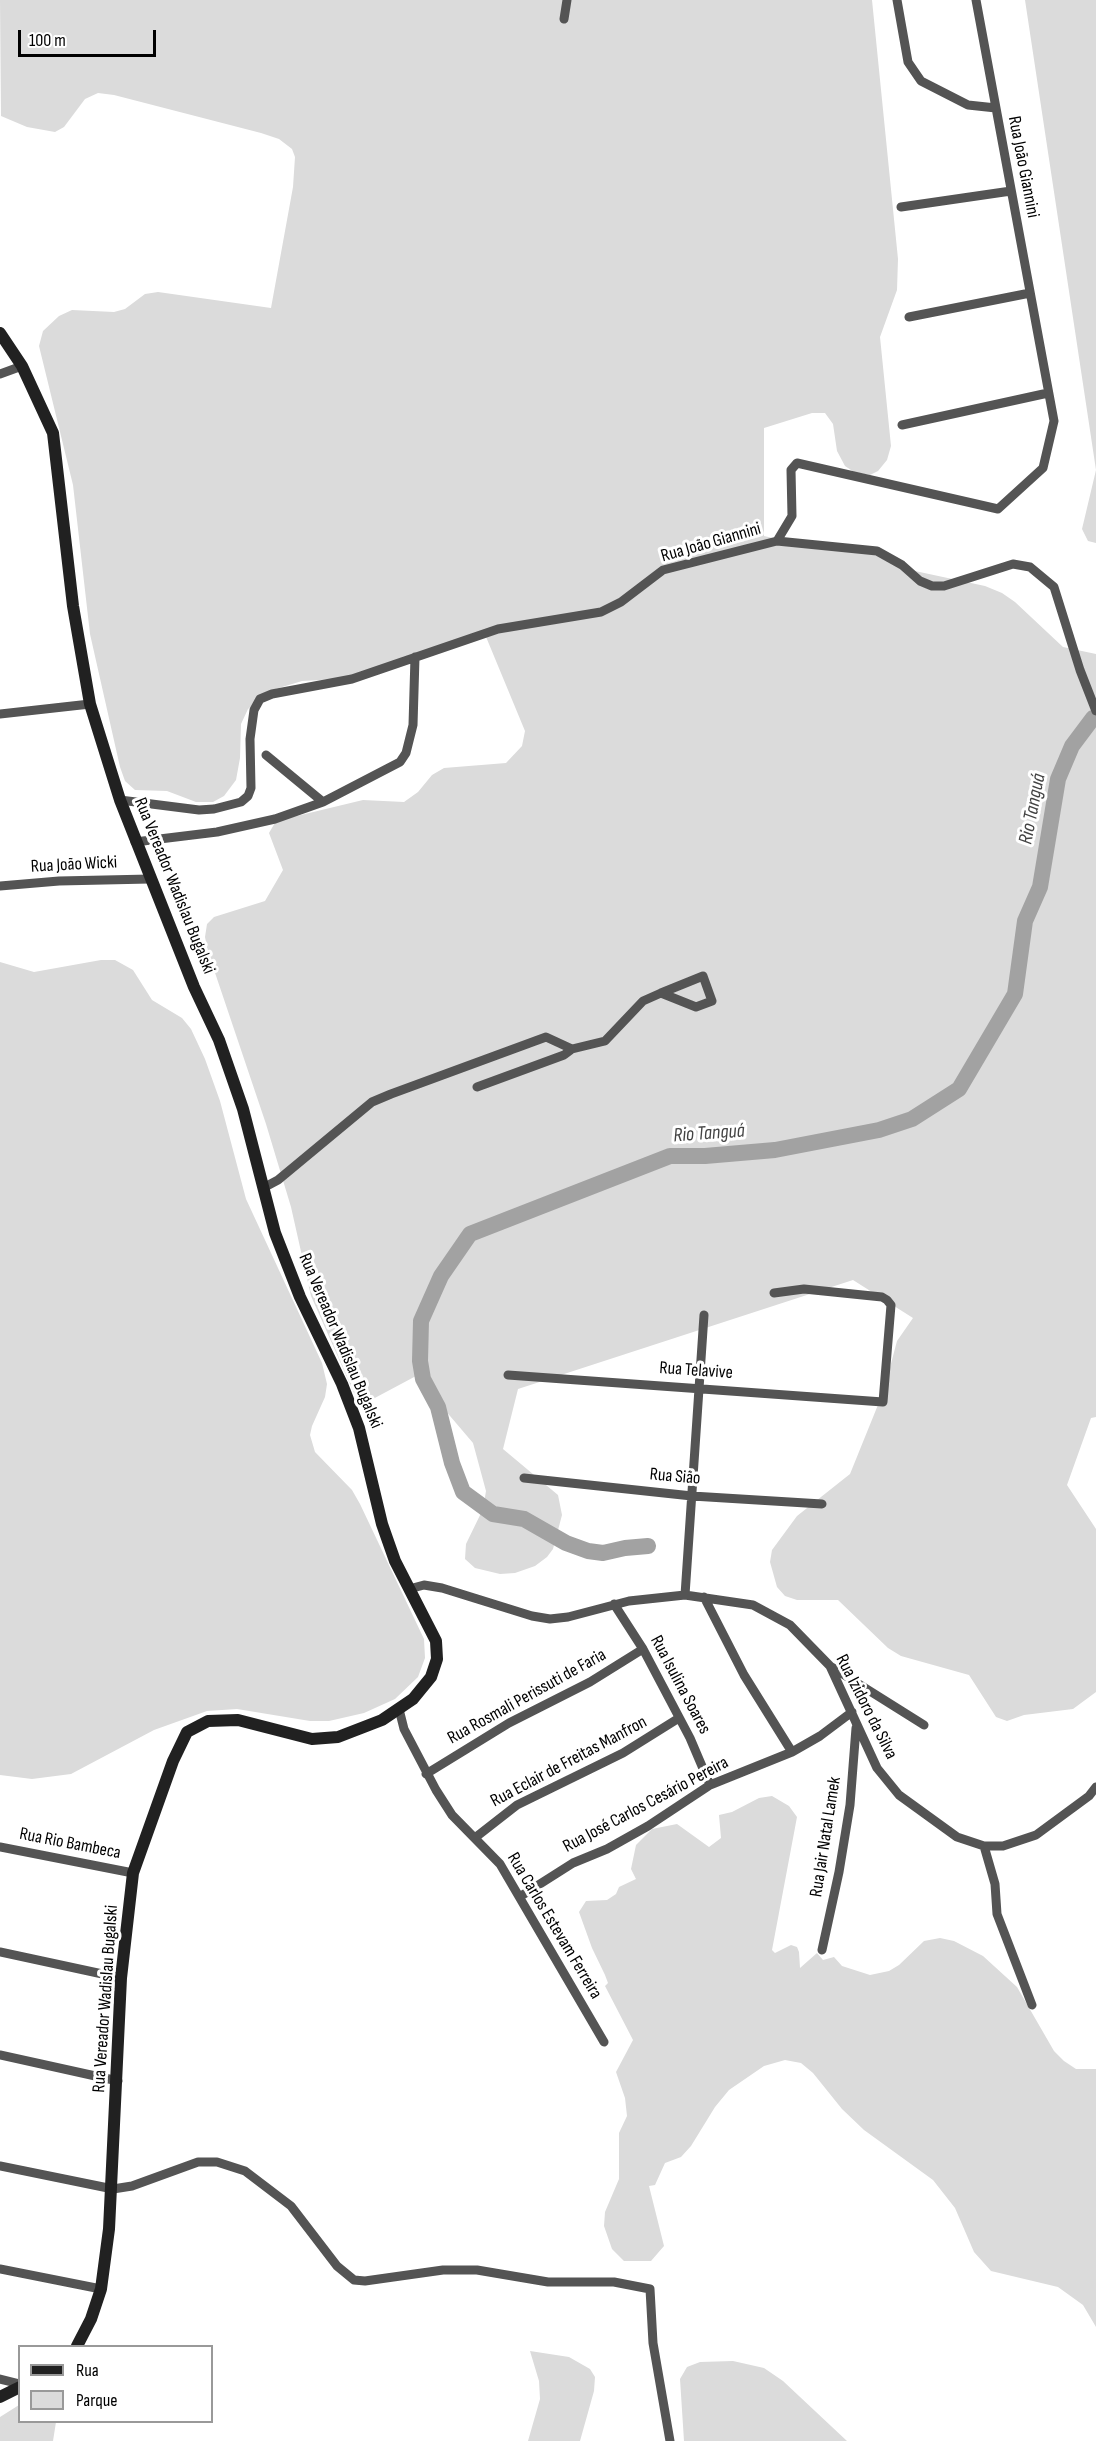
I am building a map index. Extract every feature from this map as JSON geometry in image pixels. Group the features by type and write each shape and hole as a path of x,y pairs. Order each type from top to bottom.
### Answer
{"main road":[{"name":"Rua Vereador Wadislau Bugalski","path":"0,333 22,366 53,433 73,606 90,704 120,800 194,987 219,1040 243,1109 275,1233 300,1297 342,1384 359,1428 382,1524 395,1561 435,1641 437,1659 431,1677 413,1699 382,1720 338,1737 312,1739 238,1720 208,1720 187,1732 173,1761 133,1873 121,1978 113,2189 101,2289 91,2319 78,2345"},
{"path":"0,2397 18,2386"}],"street":[{"path":"564,19 567,0"},
{"path":"897,0 908,62 921,81 968,105 996,108"},
{"name":"Rua João Giannini","path":"120,800 199,810 214,809 241,802 248,796 251,788 250,739 254,710 260,699 272,694 352,679 498,629 602,612 621,602 663,570 777,541 792,516 791,470 797,463 998,509 1043,468 1054,421 975,0"},
{"path":"901,207 1011,190"},
{"path":"909,317 1030,293"},
{"path":"0,374 22,366"},
{"path":"903,425 1048,393"},
{"path":"777,541 877,551 902,565 920,581 932,586 944,586 1013,564 1030,567 1054,587 1080,670 1096,711"},
{"path":"135,842 218,832 275,819 322,802 400,762 406,753 413,725 415,657"},
{"path":"0,714 90,704"},
{"path":"266,755 322,802"},
{"name":"Rua João Wicki","path":"0,886 59,881 150,879"},
{"path":"477,1087 564,1055 572,1049 605,1041 644,1000 661,993 703,976 712,1000 696,1007 661,993"},
{"path":"263,1188 278,1180 372,1102 546,1037 572,1049"},
{"name":"Rua Telavive","path":"508,1375 700,1387 883,1402 891,1305 882,1297 804,1289 774,1293"},
{"path":"685,1595 704,1315"},
{"name":"Rua Sião","path":"524,1478 692,1496 822,1504"},
{"name":"Rua Izidoro da Silva","path":"409,1589 424,1585 442,1588 532,1616 550,1619 568,1617 614,1604 685,1595 753,1605 790,1625 830,1666 852,1712 856,1728 877,1768 899,1795 957,1837 984,1846 1003,1846 1036,1835 1089,1796 1096,1787"},
{"path":"704,1597 744,1675 792,1752"},
{"name":"Rua Isulina Soares","path":"614,1604 643,1649 679,1718 710,1785"},
{"name":"Rua Rosmali Perissuti de Faria","path":"426,1774 509,1723 590,1682 643,1649"},
{"path":"830,1666 924,1725"},
{"name":"Rua Carlos Estevam Ferreira","path":"399,1709 404,1729 426,1774 452,1815 500,1864 604,2042"},
{"name":"Rua José Carlos Cesário Pereira","path":"520,1896 573,1863 607,1849 648,1826 710,1785 792,1752 820,1736 852,1712"},
{"name":"Rua Eclair de Freitas Manfron","path":"476,1837 488,1825 517,1805 623,1753 679,1718"},
{"name":"Rua Jair Natal Lamek","path":"822,1950 848,1816 856,1728"},
{"path":"984,1846 995,1884 997,1914 1032,2005"},
{"name":"Rua Rio Bambeca","path":"0,1847 133,1873"},
{"path":"0,1952 121,1978"},
{"path":"0,2055 118,2080"},
{"path":"0,2166 113,2189 132,2186 198,2162 217,2162 245,2171 291,2206 337,2266 354,2280 365,2282 443,2270 477,2270 548,2282 614,2282 650,2289 653,2343 670,2441"},
{"path":"0,2269 101,2289"},
{"path":"0,2379 18,2384"}],"green space":[{"path":"0,0 872,0 898,259 897,290 880,337 891,446 887,460 878,471 870,475 854,472 845,466 837,451 833,424 825,413 812,413 764,428 764,536 820,549 869,550 915,571 985,586 1002,593 1015,602 1063,647 1096,654 1096,1417 1091,1418 1067,1485 1096,1529 1096,1692 1073,1709 1024,1715 1007,1721 996,1717 969,1675 901,1656 888,1648 838,1600 797,1600 785,1596 777,1587 770,1562 772,1550 797,1516 850,1474 884,1390 897,1341 913,1318 853,1280 518,1389 503,1449 558,1495 562,1515 553,1549 547,1557 535,1566 515,1573 500,1574 475,1568 465,1559 466,1544 483,1509 486,1491 473,1443 416,1376 371,1400 362,1400 354,1393 311,1296 291,1207 266,1124 208,952 205,937 207,924 214,917 265,901 283,870 269,833 276,821 363,800 404,802 418,792 432,775 444,768 506,763 522,746 525,731 484,632 354,678 302,681 269,691 248,709 241,724 240,758 236,780 224,796 213,802 196,802 167,791 135,790 125,781 90,634 73,485 39,346 43,331 59,316 72,310 114,312 125,309 145,294 158,292 271,308 293,187 295,157 292,149 279,139 114,95 98,93 85,99 64,127 55,132 27,127 1,116"},
{"path":"1025,0 1096,0 1096,470"},
{"path":"1096,470 1096,543 1088,541 1082,529"},
{"path":"101,960 115,960 133,970 152,1000 182,1018 191,1029 205,1059 220,1101 246,1199 322,1363 327,1384 325,1397 310,1435 315,1452 352,1490 360,1504 424,1639 425,1658 418,1677 395,1699 364,1713 329,1721 310,1721 237,1709 207,1711 154,1730 71,1774 32,1779 0,1775 0,962 34,972"},
{"path":"772,1796 789,1806 797,1817 772,1950 775,1953 791,1945 797,1947 799,1952 800,1968 817,1953 823,1960 834,1957 842,1966 870,1975 889,1971 899,1965 924,1941 940,1938 954,1941 983,1956 1017,1987 1054,2051 1064,2061 1076,2069 1096,2069 1096,2327 1083,2305 1058,2287 991,2271 974,2252 955,2208 933,2180 864,2130 842,2109 813,2073 801,2063 785,2060 764,2066 729,2090 715,2107 691,2146 681,2157 665,2163 655,2185 649,2186 664,2246 651,2261 624,2261 612,2249 604,2226 605,2212 619,2179 619,2133 627,2116 625,2098 616,2072 633,2040 605,1986 608,1983 579,1912 586,1901 607,1900 616,1894 619,1887 636,1879 631,1869 636,1845 652,1829 677,1824 709,1847 721,1838 719,1815 732,1812 759,1798"},
{"path":"530,2351 569,2357 590,2369 595,2377 594,2391 580,2441 528,2441 540,2399 539,2381"},
{"path":"733,2361 764,2368 783,2381 847,2441 684,2441 680,2379 687,2367 700,2362"},
{"path":"18,2406 18,2423 56,2423 53,2441 0,2441 0,2417"}],"waterway":[{"name":"Rio Tanguá","path":"648,1546 603,1553 588,1551 566,1543 524,1519 493,1514 463,1492 452,1463 438,1407 423,1379 420,1361 421,1321 441,1276 470,1234 670,1156 705,1156 775,1150 879,1130 912,1119 959,1089 1015,994 1025,921 1040,887 1058,779 1072,746 1093,718"}]}
